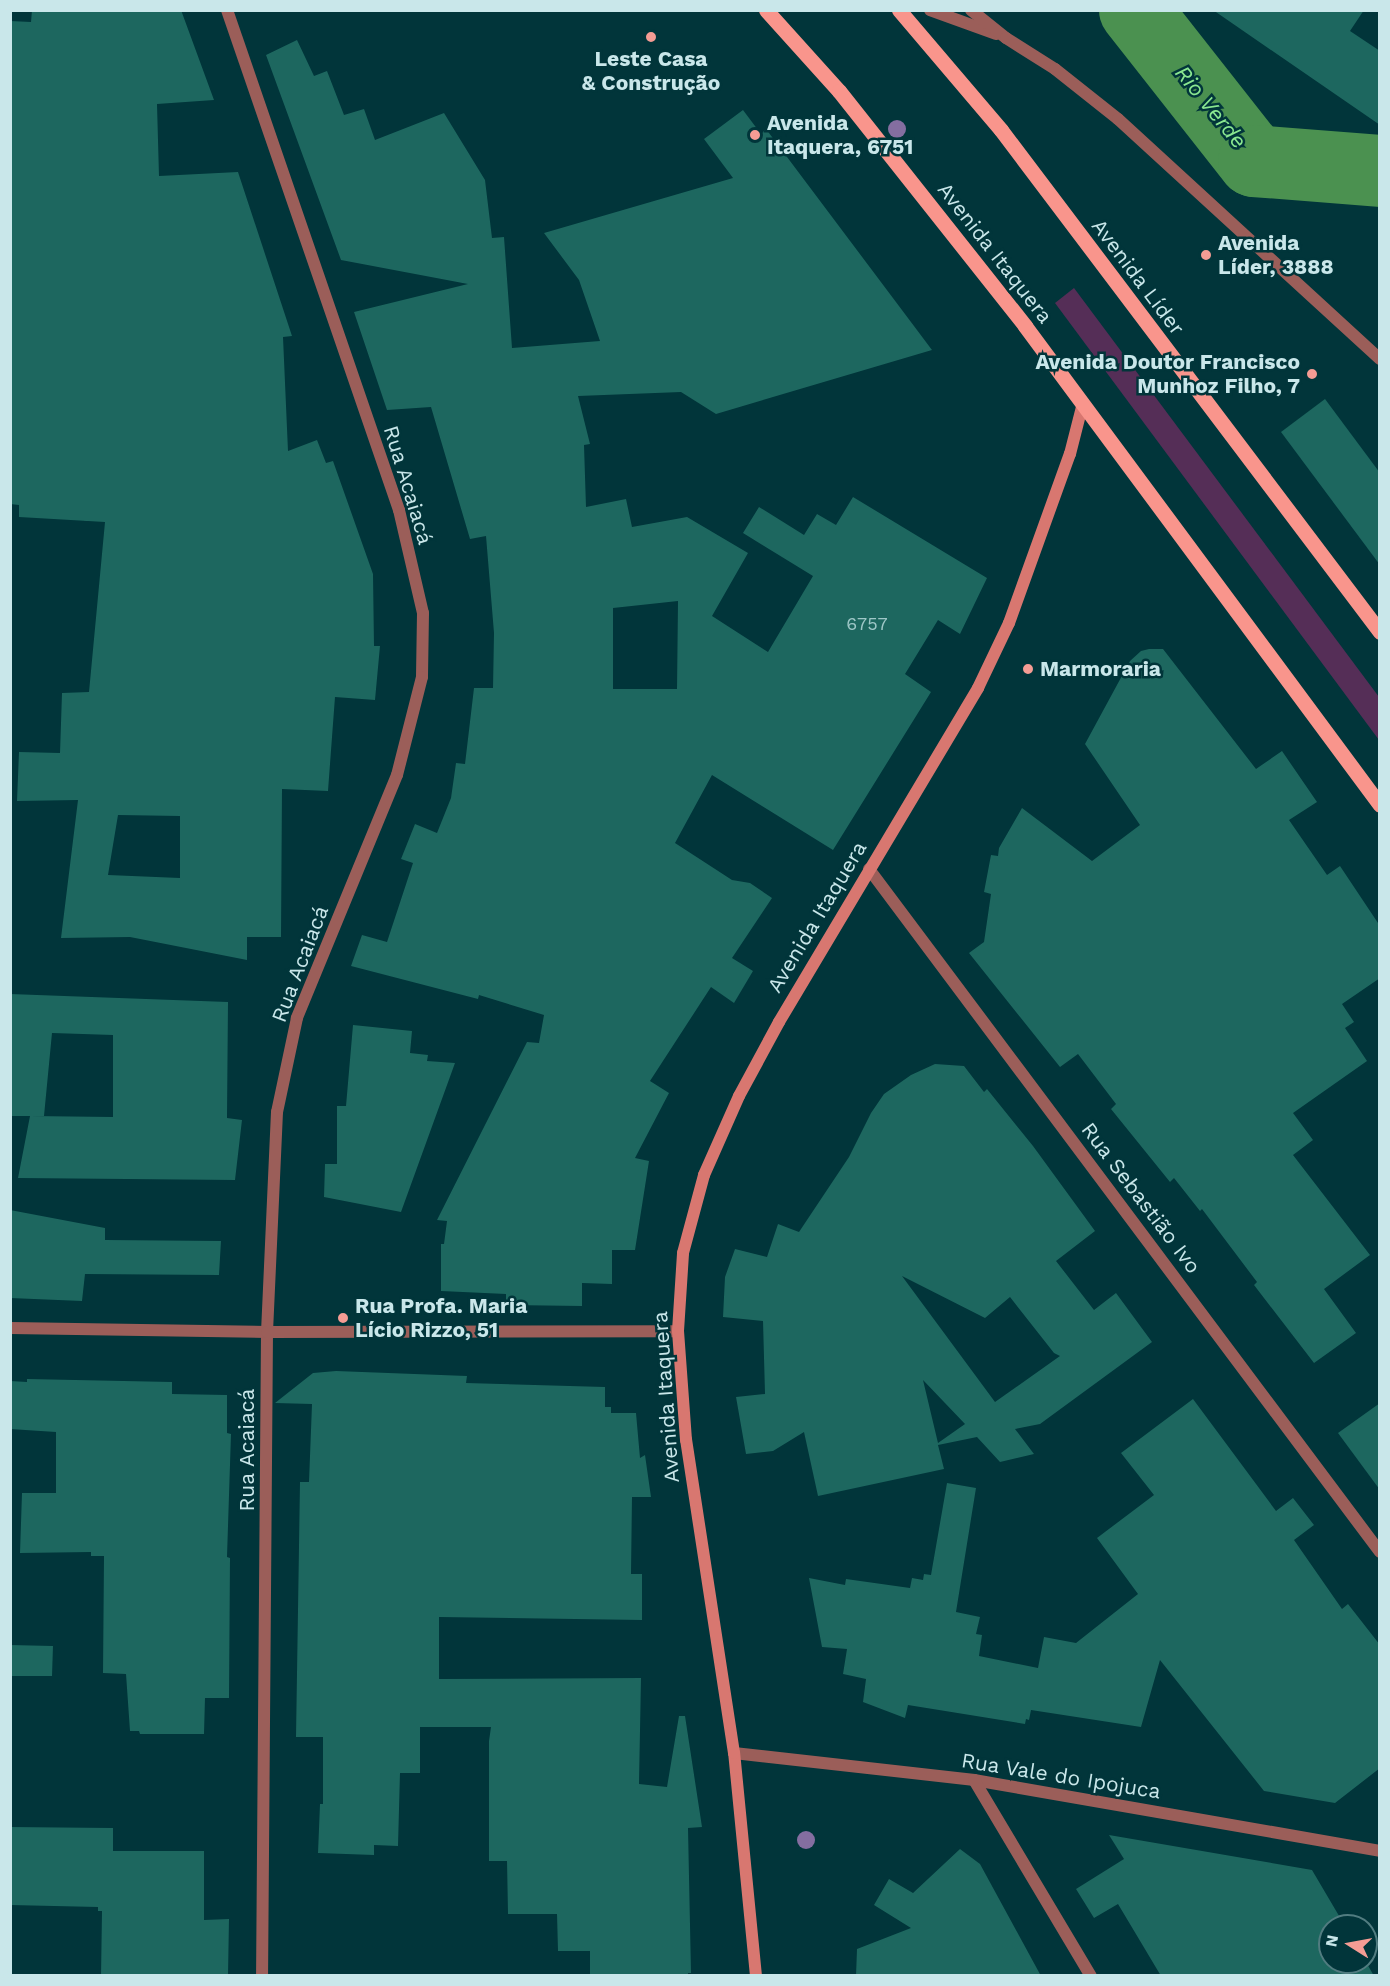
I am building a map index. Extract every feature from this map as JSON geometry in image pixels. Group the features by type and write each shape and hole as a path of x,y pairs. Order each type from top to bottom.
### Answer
{"main road":[{"name":"Avenida Itaquera","path":"766,10 839,91 915,184 1083,403"},
{"name":"Avenida Líder","path":"899,10 1001,130 1380,632"},
{"path":"1083,403 1380,805"}],"street":[{"name":"Rua Acaiacá","path":"227,10 399,510 423,613 422,677 397,775 297,1018 277,1112 267,1332 262,1976"},
{"path":"930,10 1006,38"},
{"path":"971,10 1006,38 1055,69 1118,119 1380,360"},
{"name":"Avenida Itaquera","path":"756,1976 734,1753 686,1440 678,1331 683,1253 704,1175 739,1096 869,870 978,688 1009,623 1070,454 1083,403"},
{"name":"Rua Sebastião Ivo","path":"869,870 1380,1552"},
{"path":"10,1328 267,1332 678,1331"},
{"name":"Rua Vale do Ipojuca","path":"734,1753 974,1780 1380,1851"},
{"path":"974,1780 1091,1976"}],"shaded area":[{"path":"1074,288 1379,697 1379,740 1055,303"}],"building":[{"path":"32,10 181,10 214,100 157,104 159,176 238,172 292,336 283,337 288,451 317,440 326,463 333,461 373,574 374,646 380,646 375,700 335,697 328,791 282,789 281,937 247,937 247,960 130,937 61,938 78,800 17,801 19,752 60,753 62,693 89,692 105,522 19,517 19,505 10,504 10,21 31,22","holes":["118,815 180,816 180,878 108,875"]},
{"path":"1213,10 1364,10 1350,31 1380,51 1380,125"},
{"path":"297,40 314,76 327,71 344,115 364,109 375,140 444,113 485,180 492,238 504,237 512,348 600,341 579,280 544,233 733,178 704,139 743,110 761,134 766,129 932,350 716,414 681,392 578,396 590,444 584,445 586,507 626,499 632,527 687,517 748,553 712,616 768,652 813,576 743,533 759,507 804,535 817,514 836,525 853,497 987,578 960,634 938,620 905,674 931,692 833,850 712,775 675,843 732,880 750,883 772,898 732,958 753,971 734,1003 711,987 650,1081 669,1093 635,1158 649,1161 635,1250 612,1250 612,1284 582,1283 582,1306 506,1305 506,1294 441,1291 441,1244 444,1244 447,1221 437,1220 527,1042 539,1043 544,1015 479,995 478,999 351,966 362,935 387,942 413,863 401,859 415,824 437,833 451,798 456,763 465,764 474,688 493,688 494,633 486,536 470,539 431,407 387,410 354,312 468,284 341,260 266,55","holes":["678,601 677,689 613,689 613,608"]},
{"path":"1325,399 1380,473 1380,565 1281,432"},
{"path":"1163,649 1256,769 1282,751 1317,802 1289,820 1327,875 1340,866 1380,926 1380,978 1342,1004 1354,1022 1345,1028 1367,1061 1293,1113 1313,1140 1293,1155 1370,1255 1324,1289 1356,1333 1314,1363 1254,1285 1257,1282 1202,1209 1200,1211 1174,1178 1170,1182 1111,1109 1116,1104 1078,1054 1060,1067 969,953 984,942 991,894 984,892 991,855 998,856 999,848 1022,808 1092,861 1140,825 1085,744 1130,661 1141,651"},
{"path":"10,994 228,1002 227,1118 242,1120 235,1180 18,1178 30,1116 10,1116","holes":["52,1033 113,1035 113,1117 30,1116 44,1116"]},
{"path":"353,1025 412,1031 410,1053 428,1055 427,1061 455,1063 401,1212 324,1197 325,1164 337,1164 337,1106 346,1106"},
{"path":"935,1064 964,1066 984,1092 987,1089 1033,1146 1095,1231 1056,1261 1094,1310 1116,1293 1152,1342 1040,1424 1015,1429 1034,1454 1000,1462 977,1437 938,1445 944,1469 818,1496 804,1432 773,1451 746,1454 736,1397 765,1394 763,1321 723,1317 725,1277 735,1249 767,1257 778,1224 799,1232 849,1157 871,1113 884,1094 911,1075","holes":["902,1276 985,1318 1010,1297 1054,1353 1060,1356 995,1402","923,1380 965,1424 938,1443"]},
{"path":"10,1210 105,1228 105,1240 221,1241 219,1275 85,1274 82,1301 10,1298"},
{"path":"336,1371 467,1376 466,1383 605,1387 605,1407 611,1407 611,1413 636,1413 640,1458 645,1455 651,1497 632,1497 631,1574 642,1574 642,1620 439,1617 439,1679 641,1678 639,1784 667,1787 679,1716 685,1716 702,1827 688,1828 691,1973 688,1973 688,1976 590,1976 590,1951 558,1951 557,1914 508,1914 507,1861 489,1861 491,1727 420,1727 420,1773 400,1773 398,1846 374,1845 374,1855 318,1853 320,1804 323,1804 323,1737 296,1737 300,1482 309,1482 312,1404 275,1403 313,1373"},
{"path":"27,1379 172,1382 172,1394 227,1395 227,1433 231,1434 227,1557 230,1558 229,1698 205,1698 204,1734 140,1734 139,1731 130,1731 126,1674 103,1673 104,1556 91,1556 91,1552 20,1553 22,1493 56,1493 56,1432 10,1429 10,1381 27,1382"},
{"path":"1193,1399 1276,1511 1293,1498 1314,1525 1294,1540 1342,1609 1348,1604 1380,1645 1380,1768 1335,1803 1264,1791 1160,1660 1141,1727 1031,1710 1029,1720 1026,1719 1025,1724 908,1705 905,1718 863,1702 866,1679 843,1674 847,1649 822,1647 809,1578 845,1585 846,1579 910,1588 912,1578 923,1580 924,1574 931,1575 947,1483 976,1488 956,1612 980,1617 976,1634 982,1635 979,1656 1038,1668 1044,1637 1076,1643 1138,1594 1097,1538 1154,1495 1121,1453"},
{"path":"1380,1403 1380,1490 1338,1433"},
{"path":"10,1645 53,1646 52,1676 10,1676"},
{"path":"10,1827 113,1828 113,1851 204,1851 204,1920 229,1919 228,1976 101,1976 102,1911 98,1911 98,1907 10,1905"},
{"path":"1109,1835 1312,1870 1338,1914 1318,1914 1318,1974 1373,1974 1374,1976 1161,1976 1118,1904 1094,1918 1076,1889 1124,1859"},
{"path":"960,1849 980,1864 1041,1976 856,1976 857,1949 911,1928 874,1905 889,1879 913,1893"}],"waterway":[{"name":"Rio Verde","path":"1135,10 1254,161 1380,171"}],"place":[{"name":"Leste Casa & Construção","path":"651,37"},
{"name":"Avenida Itaquera, 6751","path":"755,135"},
{"name":"Avenida Líder, 3888","path":"1206,255"},
{"name":"Avenida Doutor Francisco Munhoz Filho, 7","path":"1312,374"},
{"name":"Marmoraria","path":"1028,669"},
{"name":"Rua Profa. Maria Lício Rizzo, 51","path":"343,1318"}]}
